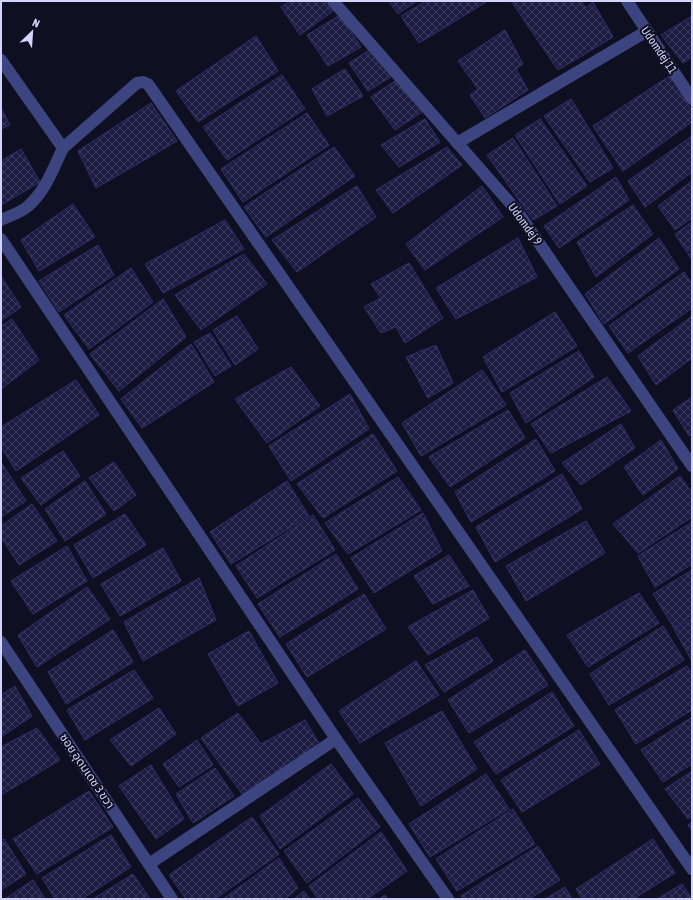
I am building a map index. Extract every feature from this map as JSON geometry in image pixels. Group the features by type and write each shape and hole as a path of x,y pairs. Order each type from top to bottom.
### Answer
{"street":[{"name":"Udomdej 9","path":"333,1 517,211 692,466"},
{"name":"Udomdej 11","path":"627,1 692,99"},
{"path":"458,143 646,31"},
{"path":"1,60 63,148"},
{"path":"1,220 25,208 37,198 47,182 63,148 137,83 143,82 148,84 692,869"},
{"path":"1,239 336,738 448,899"},
{"name":"ซอย อุดมเดช 3 ขวา","path":"1,642 172,899"},
{"path":"149,864 336,738"}],"building":[{"path":"290,1 327,1 334,10 300,35 281,7"},
{"path":"389,1 417,1 398,14"},
{"path":"426,1 488,1 419,43 401,16"},
{"path":"511,1 581,1 586,8 593,2 613,37 558,70"},
{"path":"340,15 361,47 328,66 307,35"},
{"path":"692,16 692,57 683,63 661,35"},
{"path":"505,30 523,64 516,69 528,90 485,118 470,95 478,89 458,61"},
{"path":"256,36 278,71 198,122 176,91"},
{"path":"371,49 394,75 368,91 349,63"},
{"path":"345,69 363,96 327,116 312,89"},
{"path":"282,75 305,109 227,160 203,127"},
{"path":"671,75 692,112 692,122 623,171 593,126"},
{"path":"398,79 422,112 395,130 371,97"},
{"path":"571,99 613,168 590,182 544,116"},
{"path":"151,103 177,141 96,188 78,151"},
{"path":"1,108 10,125 1,129"},
{"path":"307,113 329,145 243,202 221,169"},
{"path":"425,119 440,142 399,167 381,145"},
{"path":"540,119 587,186 560,204 515,135"},
{"path":"692,136 692,172 645,207 628,181"},
{"path":"513,138 557,206 533,220 487,155"},
{"path":"334,147 355,176 266,237 244,207"},
{"path":"447,147 462,165 393,213 376,190"},
{"path":"21,149 40,182 1,205 1,161"},
{"path":"616,177 629,200 559,248 544,226"},
{"path":"692,181 692,218 675,230 658,206"},
{"path":"357,186 376,217 297,272 272,240"},
{"path":"482,186 503,217 425,270 406,244"},
{"path":"73,204 95,237 39,271 21,240"},
{"path":"633,205 653,234 596,277 577,242"},
{"path":"225,220 244,249 163,293 145,264"},
{"path":"692,222 692,260 675,234"},
{"path":"518,238 537,277 456,319 436,288"},
{"path":"659,238 679,269 604,324 585,294"},
{"path":"98,245 114,275 59,312 39,281"},
{"path":"244,254 267,284 201,330 175,295"},
{"path":"409,263 443,318 405,343 396,327 381,333 364,307 381,298 371,284"},
{"path":"131,268 153,302 89,349 64,315"},
{"path":"684,272 692,284 692,308 628,353 609,326"},
{"path":"1,276 21,307 1,321"},
{"path":"163,299 186,337 119,391 90,354"},
{"path":"555,312 577,346 502,392 483,357"},
{"path":"237,316 258,349 235,365 213,330"},
{"path":"692,316 692,358 656,385 638,356"},
{"path":"12,319 39,360 1,389 1,326"},
{"path":"210,333 231,366 215,376 194,342"},
{"path":"191,344 214,382 142,428 121,399"},
{"path":"436,345 453,383 428,398 406,357"},
{"path":"579,351 594,377 526,423 510,393"},
{"path":"291,367 320,406 267,443 235,399"},
{"path":"482,370 506,405 421,456 402,423"},
{"path":"607,377 631,411 551,453 531,424"},
{"path":"76,380 99,415 16,471 1,447 1,427"},
{"path":"350,394 369,429 291,481 269,446"},
{"path":"692,397 692,434 689,436 673,410"},
{"path":"508,410 525,438 450,487 429,457"},
{"path":"621,424 635,448 581,485 562,463"},
{"path":"373,434 397,471 323,518 297,484"},
{"path":"536,439 555,471 471,522 455,492"},
{"path":"661,440 678,469 643,495 624,467"},
{"path":"63,451 80,476 41,505 21,478"},
{"path":"1,462 26,501 1,517"},
{"path":"114,462 136,495 114,511 89,478"},
{"path":"562,474 582,509 495,562 476,527"},
{"path":"680,476 692,493 692,517 638,553 613,524"},
{"path":"398,477 421,510 348,554 325,523"},
{"path":"85,481 106,514 65,541 45,509"},
{"path":"287,481 309,516 231,564 210,532"},
{"path":"32,504 57,541 19,565 1,537 1,526"},
{"path":"423,513 442,551 374,593 351,558"},
{"path":"125,514 146,545 93,578 74,545"},
{"path":"313,515 335,550 257,598 236,566"},
{"path":"586,521 605,553 526,601 506,566"},
{"path":"692,522 692,564 655,587 638,556"},
{"path":"67,546 87,581 33,614 11,581"},
{"path":"163,548 181,581 120,616 101,584"},
{"path":"336,554 358,589 280,637 258,604"},
{"path":"449,555 469,586 433,604 414,576"},
{"path":"692,570 692,615 674,628 653,594"},
{"path":"199,578 216,620 143,661 124,622"},
{"path":"87,587 110,619 37,667 18,635"},
{"path":"473,590 489,618 428,655 408,627"},
{"path":"639,593 659,623 588,667 567,635"},
{"path":"364,594 386,629 307,677 286,644"},
{"path":"692,618 692,661 674,629"},
{"path":"663,626 684,660 609,705 590,674"},
{"path":"113,630 133,662 66,704 48,672"},
{"path":"249,631 278,683 238,706 208,654"},
{"path":"477,637 493,661 444,692 425,665"},
{"path":"525,650 548,685 469,733 448,700"},
{"path":"416,661 439,695 360,743 339,711"},
{"path":"687,666 692,674 692,710 636,744 615,710"},
{"path":"134,670 153,698 85,740 67,710"},
{"path":"15,686 32,716 1,737 1,695"},
{"path":"552,692 574,726 496,774 474,742"},
{"path":"159,708 176,734 131,766 110,740"},
{"path":"442,711 477,769 421,806 385,743"},
{"path":"238,713 261,744 305,720 320,745 242,794 201,738"},
{"path":"692,717 692,764 663,782 641,750"},
{"path":"37,728 60,760 1,795 1,747"},
{"path":"579,730 600,764 522,812 501,780"},
{"path":"197,740 213,765 179,787 163,764"},
{"path":"331,764 353,794 280,849 260,816"},
{"path":"151,765 184,819 156,839 119,786"},
{"path":"215,768 234,796 193,823 176,794"},
{"path":"692,771 692,816 688,819 665,789"},
{"path":"486,774 509,809 430,857 409,824"},
{"path":"89,791 113,827 37,874 13,839"},
{"path":"358,798 380,827 307,883 284,851"},
{"path":"513,809 535,844 457,891 436,859"},
{"path":"252,817 279,854 215,899 186,899 169,875"},
{"path":"692,822 692,831 688,825"},
{"path":"381,832 407,871 367,899 318,899 309,886"},
{"path":"111,835 131,867 82,899 55,899 42,878"},
{"path":"4,839 26,874 1,890 1,841"},
{"path":"653,839 675,873 633,899 582,899 576,889"},
{"path":"538,846 560,880 529,899 463,899 461,896"},
{"path":"279,858 298,888 285,899 223,899"},
{"path":"133,874 150,899 93,899"},
{"path":"33,880 45,899 5,899"},
{"path":"682,884 692,899 657,899"},
{"path":"565,887 572,899 545,899"},
{"path":"304,891 310,899 294,899"},
{"path":"385,895 388,899 379,899"}]}
